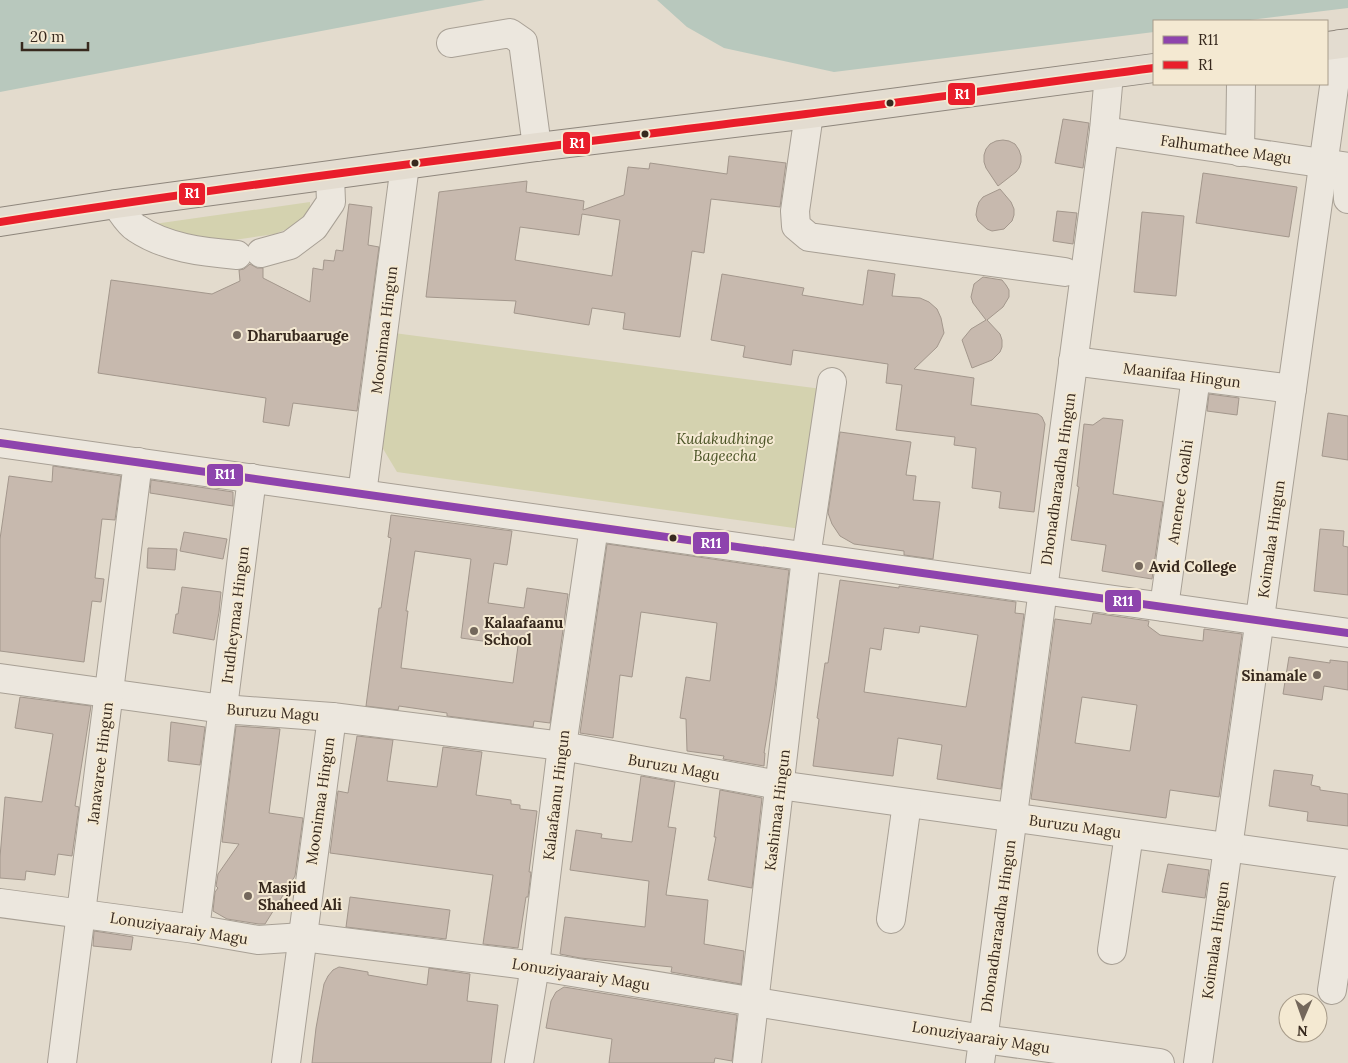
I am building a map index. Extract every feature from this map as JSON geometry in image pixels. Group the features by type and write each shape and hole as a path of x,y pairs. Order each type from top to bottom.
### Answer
{"main road":[{"path":"0,222 116,204 537,147 809,114 1153,68"}],"street":[{"path":"451,43 510,33 523,42 537,147"},
{"name":"Koimalaa Hingun","path":"1198,1063 1292,389 1339,166 1338,44"},
{"name":"Dhonadharaadha Hingun","path":"981,1051 1104,131 1109,74"},
{"path":"1240,152 1241,85"},
{"path":"809,114 795,211 796,226 809,237 1065,272"},
{"name":"Falhumathee Magu","path":"1104,131 1339,166"},
{"name":"Moonimaa Hingun","path":"362,494 406,165"},
{"path":"1339,166 1348,199"},
{"path":"116,204 135,227 167,244 204,252 249,254 290,245 314,227 331,202 330,176"},
{"name":"Maanifaa Hingun","path":"1073,361 1292,389"},
{"name":"Amenee Goalhi","path":"1164,607 1196,377"},
{"name":"Kashimaa Hingun","path":"747,1063 806,557 832,382"},
{"path":"0,443 1348,633"},
{"name":"Janavaree Hingun","path":"62,1063 138,462"},
{"name":"Irudheymaa Hingun","path":"195,930 252,478"},
{"name":"Kalaafaanu Hingun","path":"519,1063 535,966 562,746 594,527"},
{"name":"Buruzu Magu","path":"0,678 223,709 332,716 562,746 779,786 1348,864"},
{"name":"Moonimaa Hingun","path":"286,1063 332,716"},
{"path":"891,919 907,803"},
{"path":"1112,950 1129,834"},
{"path":"1332,990 1348,884"},
{"name":"Lonuziyaaraiy Magu","path":"0,902 258,940 302,936 535,966 754,1001 981,1051 1160,1063"}],"green space":[{"path":"310,202 310,212 299,224 275,234 221,242 185,240 154,224"},
{"name":"Kudakudhinge Bageecha","path":"394,333 822,389 801,529 397,472 382,447"}],"shaded area":[{"path":"0,0 485,0 0,92"},
{"path":"657,0 1348,0 1348,8 1250,20 1153,20 1153,32 834,72 724,48 687,27"}],"building":[{"path":"1063,119 1089,123 1083,168 1055,163"},
{"path":"1003,140 1015,144 1021,156 1021,162 1016,172 998,186 986,168 984,155 990,144"},
{"path":"729,156 786,163 780,207 711,199 704,253 692,251 680,337 623,329 625,313 592,308 589,325 514,313 516,301 426,297 439,192 527,181 526,192 584,201 583,210 624,195 628,167 649,169 650,163 727,174","holes":["582,214 620,220 612,276 515,260 520,227 579,235"]},
{"path":"1203,173 1297,187 1289,237 1196,223"},
{"path":"1000,189 1011,202 1014,215 1012,221 1004,229 992,231 978,221 976,215 977,208 983,197"},
{"name":"Dharubaaruge","path":"349,204 372,207 368,245 379,247 357,411 293,403 289,426 263,422 266,398 98,373 111,280 212,294 240,281 239,270 244,269 250,264 257,268 263,268 263,278 310,302 313,268 323,270 324,260 334,261 336,250 343,251"},
{"path":"1057,211 1077,213 1073,244 1053,241"},
{"path":"1142,212 1184,216 1176,296 1134,292"},
{"path":"868,270 895,274 892,296 920,298 929,302 937,309 944,333 937,347 914,369 974,378 971,405 1038,414 1042,417 1045,424 1034,512 999,508 1001,492 972,488 976,448 954,445 955,437 896,430 902,385 886,383 888,364 793,350 791,365 743,357 745,346 711,340 722,274 804,288 802,295 863,305"},
{"path":"983,277 1002,280 1009,290 1009,297 1003,307 987,320 1000,334 1002,347 1000,352 992,360 972,368 962,340 971,329 986,320 973,303 971,297 974,284"},
{"path":"1209,394 1239,398 1237,415 1207,411"},
{"path":"1328,413 1348,416 1348,460 1322,456"},
{"path":"1103,418 1123,420 1113,494 1163,502 1152,579 1102,571 1106,545 1071,540 1079,487 1077,486 1084,424 1093,425"},
{"path":"840,432 911,442 906,475 916,476 913,500 940,502 933,559 904,555 904,551 854,544 840,536 832,524 828,513"},
{"path":"53,466 121,476 115,520 102,519 95,578 104,579 101,602 92,601 84,662 0,651 0,539 9,476 52,482"},
{"path":"151,480 233,492 233,506 150,493"},
{"path":"391,515 512,531 507,565 494,563 488,603 524,608 527,588 568,594 550,723 534,721 533,727 447,716 447,713 399,706 398,710 366,706 379,608 381,608 391,538 388,537","holes":["415,551 471,559 461,638 518,646 513,683 401,668 408,611 406,611"]},
{"path":"1320,529 1344,531 1343,546 1348,547 1348,595 1314,591"},
{"path":"184,532 227,539 223,559 180,551"},
{"path":"607,544 789,570 775,687 764,753 764,766 723,759 724,756 687,751 686,719 680,718 686,677 710,681 717,623 641,612 632,677 620,675 613,738 580,733"},
{"path":"148,548 177,549 175,570 147,568"},
{"path":"840,580 1016,602 1015,613 1024,614 1001,789 937,779 942,745 898,738 893,776 813,766 819,719 817,718 825,663 828,663","holes":["920,626 978,635 966,707 864,692 870,648 881,650 884,628 919,633"]},
{"path":"182,587 221,592 214,640 173,633"},
{"path":"1093,613 1149,621 1148,626 1160,635 1203,641 1204,629 1242,634 1219,797 1170,790 1166,818 1031,799 1055,619 1091,624","holes":["1082,697 1137,705 1130,751 1075,743"]},
{"name":"Sinamale","path":"1289,657 1330,663 1330,660 1348,662 1348,690 1324,686 1322,700 1283,694"},
{"path":"20,697 91,706 75,806 79,807 72,856 58,854 55,875 26,871 25,880 0,878 5,797 42,802 53,734 15,728"},
{"path":"171,722 205,727 200,765 168,761"},
{"path":"236,726 280,729 269,813 303,818 295,876 265,924 227,919 213,911 215,892 218,888 216,886 218,874 239,844 222,842"},
{"path":"357,736 393,740 387,781 437,787 443,747 482,752 476,795 511,800 511,804 520,805 520,809 537,811 529,872 531,872 528,897 526,897 518,948 483,944 493,875 330,853 338,791 348,793"},
{"path":"1274,770 1313,775 1311,785 1320,787 1320,790 1348,794 1348,826 1307,821 1308,812 1269,806"},
{"path":"641,776 675,782 668,827 676,828 666,895 708,900 704,944 744,951 741,984 671,972 672,967 580,958 560,954 565,917 645,927 649,881 570,870 576,830 602,834 601,838 632,842"},
{"path":"720,790 762,798 752,888 708,880 716,837 714,837"},
{"path":"1168,864 1209,870 1205,898 1162,892"},
{"path":"350,897 450,910 446,939 346,927"},
{"path":"94,931 133,937 131,950 93,946"},
{"path":"339,967 368,972 368,975 427,985 429,968 470,974 467,1001 498,1005 491,1063 312,1063 324,984 333,970"},
{"path":"564,987 737,1015 732,1061 715,1058 714,1063 609,1063 612,1039 546,1028 551,1001 556,992"}],"transit line":[{"name":"R1","path":"0,222 302,178 1153,68"},
{"name":"R11","path":"0,443 1348,633"}],"place":[{"name":"Dharubaaruge","path":"237,335"},
{"name":"Avid College","path":"1139,566"},
{"name":"Kalaafaanu School","path":"474,631"},
{"name":"Sinamale","path":"1317,675"},
{"name":"Masjid Shaheed Ali","path":"248,896"}]}
